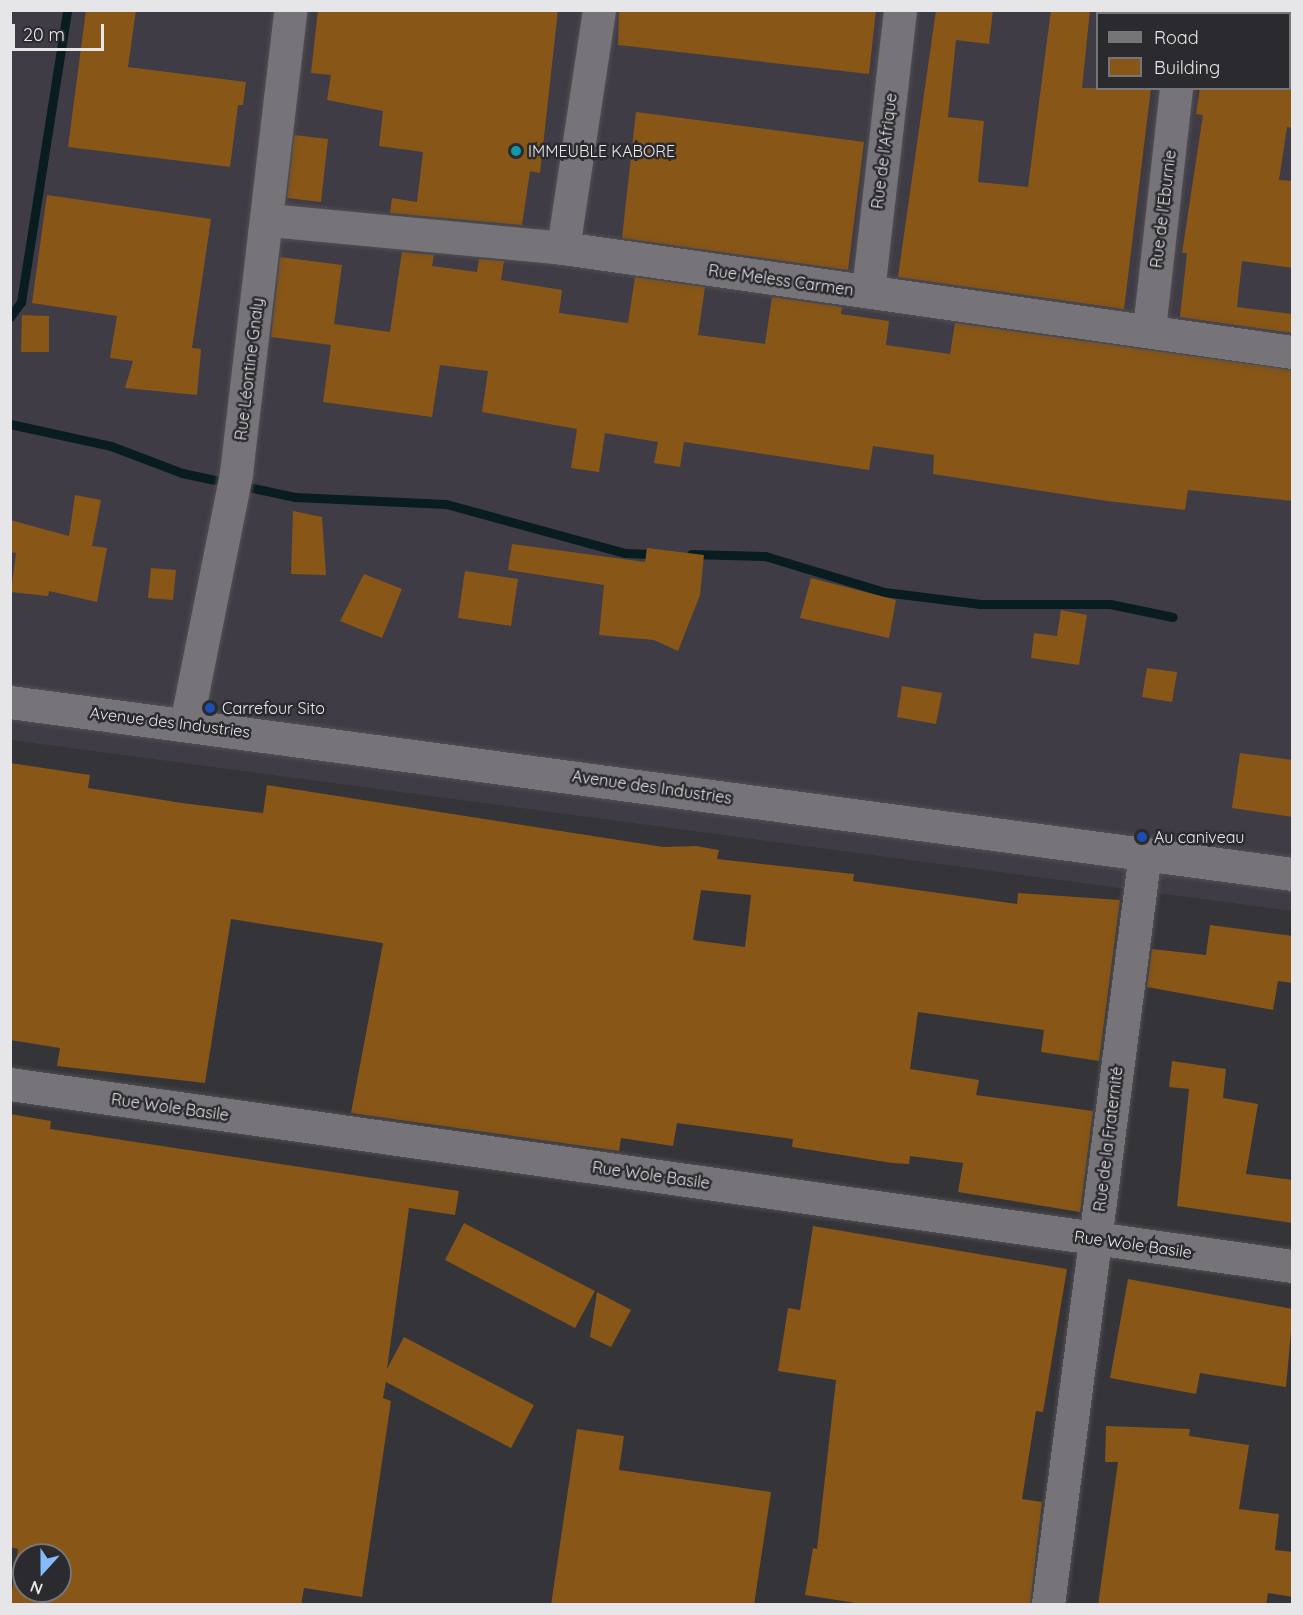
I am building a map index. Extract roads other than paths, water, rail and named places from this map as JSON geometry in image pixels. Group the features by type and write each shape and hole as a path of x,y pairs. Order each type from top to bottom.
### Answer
{"street":[{"name":"Rue Léontine Gnaly","path":"186,724 236,473 268,220 290,10"},
{"path":"563,249 598,10"},
{"name":"Rue de l'Afrique","path":"868,291 900,10"},
{"name":"Rue de l'Eburnie","path":"1149,329 1176,90"},
{"name":"Rue Meless Carmen","path":"268,220 563,249 1149,329 1293,352"},
{"name":"Avenue des Industries","path":"10,702 1293,874"},
{"name":"Rue de la Fraternité","path":"1048,1605 1145,853"},
{"name":"Rue Wole Basile","path":"10,1084 1293,1266"}],"waterway":[{"path":"10,317 21,302 67,10"},
{"path":"10,424 111,446 182,473 295,497 446,504 625,553 659,554"},
{"path":"691,554 765,556 884,592 980,604 1110,604 1173,617"}],"place":[{"name":"IMMEUBLE KABORE","path":"516,151"},
{"name":"Carrefour Sito","path":"210,708"},
{"name":"Au caniveau","path":"1142,837"}]}
